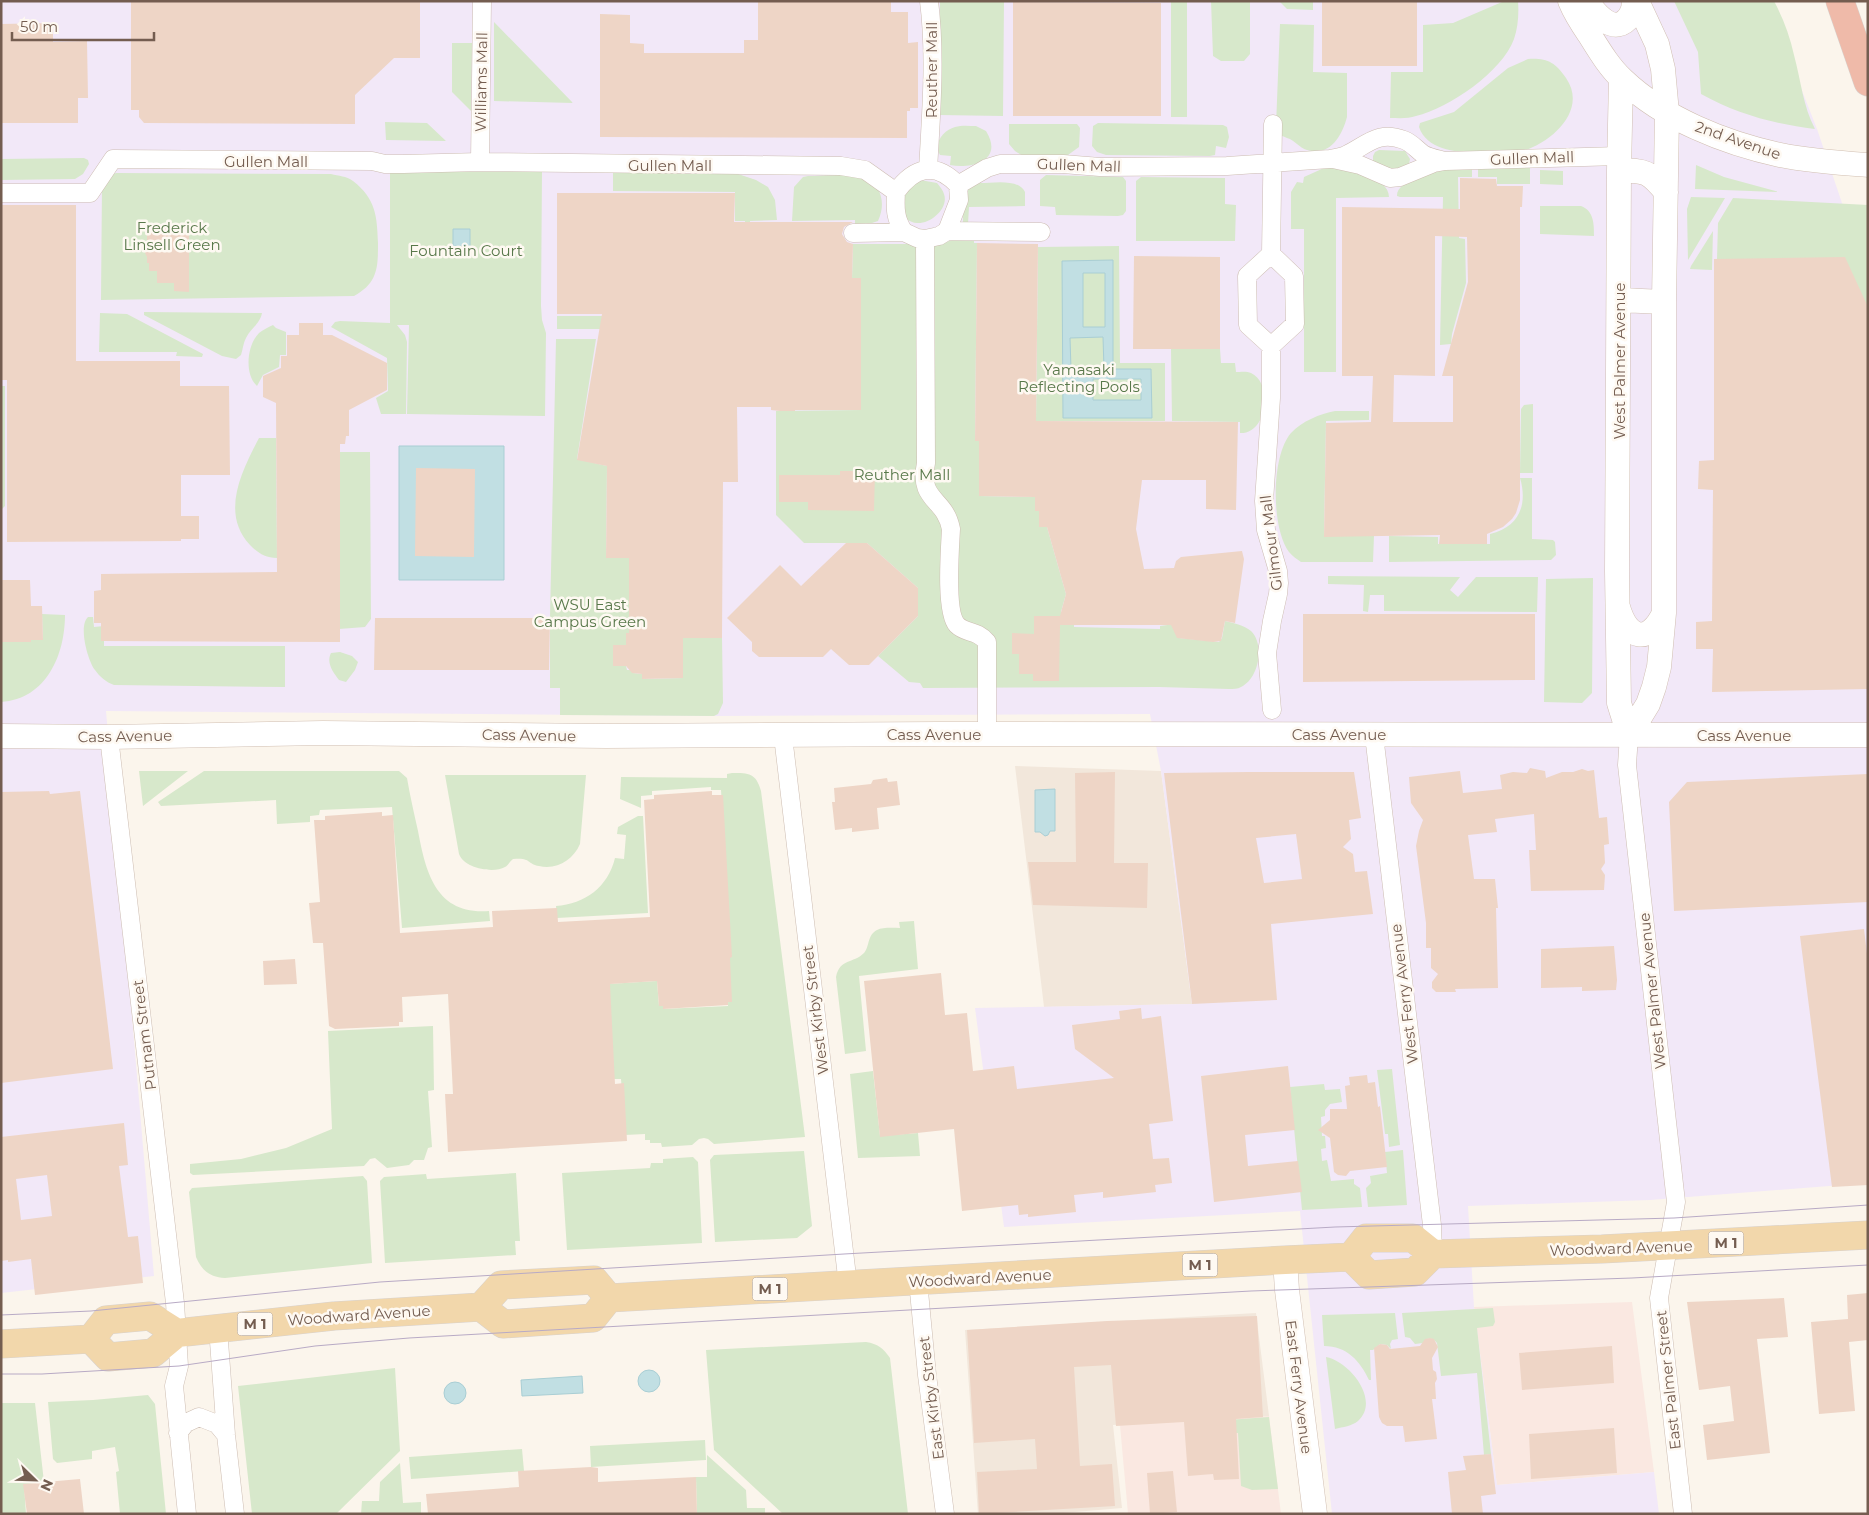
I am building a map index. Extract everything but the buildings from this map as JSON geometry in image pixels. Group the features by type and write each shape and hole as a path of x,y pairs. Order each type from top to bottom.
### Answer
{"highway":[{"path":"1840,1 1868,82"}],"main road":[{"name":"Woodward Avenue","path":"1433,1254 1668,1246 1868,1235"},
{"path":"1366,1238 1413,1238 1433,1254 1415,1272 1369,1275 1352,1257 1366,1238"},
{"name":"Woodward Avenue","path":"609,1298 1352,1257"},
{"path":"594,1280 609,1298 593,1318 547,1322 503,1324 481,1306 501,1285 594,1280"},
{"name":"Woodward Avenue","path":"177,1333 334,1316 481,1306"},
{"path":"1,1344 91,1339 106,1320 150,1316 177,1333 153,1353 108,1357 91,1339"}],"street":[{"name":"Williams Mall","path":"480,162 482,1"},
{"name":"Reuther Mall","path":"928,170 932,23 929,1"},
{"path":"1570,1 1607,63 1622,80"},
{"path":"1587,1 1604,22 1613,25 1626,21 1636,1"},
{"name":"West Palmer Avenue","path":"1629,735 1648,704 1654,687 1659,668 1664,612 1664,302 1667,113 1663,69 1657,44 1636,1"},
{"name":"2nd Avenue","path":"1622,80 1642,97 1667,113 1723,137 1781,155 1867,165"},
{"name":"West Palmer Avenue","path":"1622,80 1619,163 1617,606 1619,703 1629,735 1627,765 1676,1202 1668,1246"},
{"path":"1271,254 1294,276 1295,324 1271,346 1248,325 1247,276 1271,254 1273,124"},
{"name":"Gullen Mall","path":"958,185 987,168 1000,164 1133,167 1227,166 1330,159 1345,156 1372,140 1385,136 1405,140 1421,153 1445,161"},
{"name":"Gullen Mall","path":"1,193 90,192 113,159 372,161 385,164 480,162 841,166 865,170 896,192"},
{"name":"Gullen Mall","path":"1330,159 1344,160 1360,165 1390,178 1400,177 1434,163 1445,161 1619,163"},
{"path":"1619,163 1652,176 1666,192"},
{"path":"904,232 897,222 896,192 905,180 916,173 928,170 942,172 958,185 959,200 947,231"},
{"path":"853,233 904,232 925,240 939,236 947,231 1041,232"},
{"path":"925,240 926,463 924,474 926,491 949,518 951,529 950,602 952,615 956,624 978,633 986,642 987,734"},
{"path":"1619,300 1664,302"},
{"name":"Gilmour Mall","path":"1271,346 1271,398 1264,501 1266,530 1278,571 1278,594 1267,653 1272,710"},
{"path":"1617,606 1621,619 1627,628 1632,633 1641,635 1648,634 1655,629 1664,612"},
{"name":"Cass Avenue","path":"1,736 109,737 323,733 556,736 987,734 1868,735"},
{"name":"West Ferry Avenue","path":"1374,734 1432,1225 1433,1254"},
{"name":"West Kirby Street","path":"783,736 848,1285"},
{"name":"Putnam Street","path":"109,737 152,1099 177,1333 179,1366 174,1386 187,1514"},
{"name":"East Palmer Street","path":"1668,1246 1659,1298 1683,1514"},
{"name":"East Ferry Avenue","path":"1285,1260 1287,1290 1315,1514"},
{"name":"East Kirby Street","path":"918,1281 927,1375 945,1514"},
{"path":"218,1328 226,1434 235,1514"},
{"path":"178,1433 186,1423 199,1417 217,1424 226,1434"}],"shaded area":[{"path":"1,1 1767,1 1868,268 1868,1183 1650,1200 1468,1206 1474,1307 1497,1485 1654,1472 1659,1514 1332,1514 1300,1211 1004,1227 975,1008 1192,1004 1161,771 1150,714 714,716 106,711 154,1276 1,1293"},
{"path":"1015,766 1161,771 1192,1004 1044,1007"},
{"path":"1632,1302 1654,1472 1497,1485 1474,1307"},
{"path":"1256,1313 1269,1416 1113,1425 1122,1508 1051,1514 978,1514 965,1330"},
{"path":"1269,1416 1281,1514 1128,1514 1120,1425"}],"green space":[{"path":"940,1 1004,1 1003,116 939,115"},
{"path":"1171,1 1187,1 1187,117 1171,117"},
{"path":"1211,1 1250,2 1250,54 1244,61 1221,61 1213,56"},
{"path":"1279,1 1313,1 1313,10 1287,9"},
{"path":"1518,1 1518,21 1514,39 1508,51 1486,76 1458,97 1429,112 1410,118 1390,118 1391,72 1423,72 1423,25 1453,23 1502,2"},
{"path":"1674,1 1774,1 1788,34 1805,102 1815,129 1785,124 1742,113 1701,94 1698,52"},
{"path":"494,22 573,103 494,101"},
{"path":"1280,24 1314,25 1313,72 1347,73 1347,117 1338,138 1328,148 1315,151 1304,149 1292,140 1280,135 1276,126"},
{"path":"452,43 472,43 471,111 452,92"},
{"path":"1528,59 1540,59 1550,62 1566,78 1572,90 1573,102 1570,113 1564,123 1545,140 1534,147 1520,152 1476,153 1442,148 1424,136 1419,127 1420,123 1454,112 1508,68"},
{"path":"385,122 427,123 446,141 386,140"},
{"path":"1098,123 1223,125 1227,127 1229,137 1226,148 1216,146 1215,155 1210,156 1106,155 1097,152 1092,146 1093,126"},
{"path":"1009,124 1077,124 1080,128 1079,147 1068,155 1023,156 1009,144"},
{"path":"976,126 986,131 991,141 989,156 976,164 950,165 951,156 940,155 938,150 941,137 955,127"},
{"path":"1379,150 1405,151 1410,159 1409,164 1403,169 1378,170 1373,165 1373,156"},
{"path":"84,158 88,160 89,164 83,174 75,179 1,180 1,159"},
{"path":"1696,165 1724,177 1779,192 1695,189"},
{"path":"1324,168 1352,171 1373,178 1387,189 1389,197 1336,198 1336,372 1304,372 1304,229 1291,229 1291,192 1297,182 1303,183 1304,177"},
{"path":"1448,168 1472,168 1472,177 1458,177 1459,238 1465,239 1466,283 1451,344 1440,345 1443,197 1397,196 1398,191 1408,181 1424,174"},
{"path":"1478,168 1530,168 1530,184 1497,184 1497,177 1478,177"},
{"path":"1540,170 1563,171 1563,185 1540,184"},
{"name":"Fountain Court","path":"542,171 541,306 542,320 546,333 545,416 407,414 409,325 397,325 405,335 407,342 406,414 381,414 376,398 388,391 387,358 331,327 335,322 340,321 390,323 390,172"},
{"name":"Frederick Linsell Green","path":"116,173 331,174 348,178 366,194 371,201 376,216 378,260 375,274 368,286 354,296 101,300 102,184 107,177"},
{"path":"613,173 735,173 756,180 768,187 775,200 777,220 750,221 750,337 634,329 557,329 557,316 739,316 745,248 745,221 735,221 735,192 613,191"},
{"path":"853,175 870,180 881,196 882,208 878,221 866,225 855,225 855,220 792,221 794,187 803,177"},
{"path":"1046,175 1123,177 1126,181 1126,211 1123,215 1118,216 1056,215 1055,207 1040,206 1040,180"},
{"path":"1141,177 1225,178 1225,204 1236,205 1235,241 1136,241 1136,181"},
{"path":"920,180 937,183 943,191 945,199 944,205 938,214 928,221 916,223 906,219 902,207 904,196"},
{"path":"1005,182 1017,185 1025,192 1025,206 969,207 968,224 963,224 963,205 966,194 974,185"},
{"path":"1691,197 1725,198 1688,260 1687,209"},
{"path":"1733,198 1868,205 1868,307 1717,259 1718,223"},
{"path":"1540,206 1581,206 1585,208 1589,211 1592,218 1594,236 1540,234"},
{"path":"1713,231 1712,270 1690,269 1691,266"},
{"name":"Reuther Mall","path":"952,240 974,241 974,243 977,243 975,440 979,441 979,496 1035,497 1035,511 1039,511 1047,527 1066,594 1061,612 1074,615 1074,627 1160,629 1160,626 1175,624 1179,638 1219,642 1222,638 1225,621 1238,624 1251,631 1258,644 1258,661 1252,677 1241,687 1237,689 1159,687 923,688 920,683 909,682 878,656 918,616 918,588 867,543 804,543 776,515 776,411 861,410 861,278 852,279 853,244 941,244"},
{"name":"Yamasaki Reflecting Pools","path":"1119,246 1120,363 1165,363 1165,421 1036,421 1038,247"},
{"path":"144,312 262,313 244,342 241,355 236,359 222,356 144,315"},
{"path":"100,313 127,314 203,354 202,357 176,356 177,352 99,352"},
{"path":"273,325 286,332 286,355 280,355 279,367 263,375 257,386 250,374 250,352 259,333"},
{"name":"WSU East Campus Green","path":"556,339 596,339 577,459 607,466 606,558 631,558 629,633 626,633 626,645 613,645 613,665 626,666 627,670 633,673 642,674 642,679 683,678 683,658 680,657 684,609 685,638 722,638 723,703 718,714 714,716 560,715 560,688 550,688"},
{"path":"1171,349 1220,349 1221,363 1235,363 1236,372 1249,372 1258,379 1263,387 1265,397 1264,408 1256,426 1249,431 1240,433 1240,422 1172,421"},
{"path":"1,386 5,386 5,506 1,510"},
{"path":"1533,404 1533,473 1520,473 1521,409 1524,405"},
{"path":"1335,411 1369,411 1369,420 1326,421 1324,536 1374,536 1373,562 1301,562 1289,552 1279,527 1276,510 1277,474 1284,444 1291,433 1300,425 1317,416"},
{"path":"259,438 276,438 277,558 265,556 253,548 241,533 236,519 237,492 246,464"},
{"path":"340,452 370,452 371,619 365,627 339,629"},
{"path":"1520,478 1532,478 1532,539 1553,540 1555,542 1556,555 1551,560 1389,562 1389,536 1438,537 1438,544 1490,544 1490,534 1508,526 1519,514 1523,497"},
{"path":"1328,576 1460,577 1450,590 1458,597 1476,577 1538,577 1537,612 1384,611 1384,595 1370,595 1368,612 1363,611 1364,585 1328,584"},
{"path":"1593,578 1592,693 1582,703 1544,702 1546,579"},
{"path":"42,614 65,615 64,630 57,659 50,672 30,693 17,699 1,702 1,642 31,642 31,640 43,639"},
{"path":"88,617 93,617 94,627 104,626 104,646 285,646 285,687 114,685 99,675 92,666 84,635 85,621"},
{"path":"340,652 352,656 358,662 355,670 346,682 339,680 329,660 331,653"},
{"path":"139,771 188,771 143,806"},
{"path":"204,771 399,771 407,778 425,862 437,888 445,899 457,906 471,910 489,911 490,921 402,928 392,807 320,810 319,815 310,816 310,822 277,824 276,800 161,806 158,802"},
{"path":"727,774 751,775 757,781 761,791 805,1137 714,1144 704,1138 699,1139 692,1145 662,1147 661,1143 650,1143 650,1140 645,1140 645,1134 625,1135 621,1079 613,1079 608,984 657,981 659,1006 663,1006 663,1009 728,1006 729,955 731,954 721,790 711,790 711,787 652,791 652,795 641,796 641,808 620,799 621,777 727,778"},
{"path":"445,775 586,775 580,844 577,850 564,862 546,867 519,859 513,859 507,866 493,870 486,870 467,863 459,854"},
{"path":"638,816 643,816 648,913 557,918 556,906 567,905 586,898 607,877 615,858 624,859 626,835 617,834 618,827"},
{"path":"914,921 918,969 859,976 866,1051 845,1054 836,977 838,971 844,964 864,953 870,938 877,930 900,928 899,922"},
{"path":"433,1026 434,1090 428,1091 432,1147 428,1148 424,1160 414,1160 409,1165 387,1168 375,1158 370,1159 364,1166 193,1175 190,1173 190,1164 241,1159 286,1148 332,1129 328,1031"},
{"path":"1392,1069 1400,1145 1389,1147 1388,1134 1385,1134 1377,1070"},
{"path":"873,1071 880,1136 918,1133 920,1156 858,1158 850,1074"},
{"path":"1324,1084 1325,1090 1340,1089 1342,1102 1330,1104 1325,1110 1325,1116 1321,1117 1322,1136 1325,1136 1326,1148 1321,1149 1322,1161 1327,1160 1331,1181 1354,1179 1354,1184 1360,1188 1362,1207 1302,1210 1290,1087"},
{"path":"1403,1150 1407,1205 1368,1207 1366,1188 1371,1183 1370,1176 1387,1173 1385,1152"},
{"path":"804,1151 812,1226 797,1238 715,1242 710,1160 714,1155"},
{"path":"693,1157 698,1162 702,1243 567,1250 562,1173 650,1168 651,1163 663,1163 663,1159"},
{"path":"516,1173 520,1241 515,1241 516,1255 385,1263 380,1181 384,1177 426,1174 427,1179"},
{"path":"363,1176 367,1181 372,1263 225,1278 211,1275 198,1262 189,1192 192,1188"},
{"path":"1493,1308 1495,1322 1493,1326 1477,1328 1491,1454 1484,1455 1477,1373 1441,1376 1437,1343 1430,1338 1423,1343 1415,1344 1410,1338 1405,1337 1402,1313"},
{"path":"1395,1313 1398,1339 1392,1340 1390,1344 1391,1349 1387,1345 1380,1344 1373,1350 1370,1350 1371,1380 1369,1380 1352,1356 1339,1349 1324,1346 1322,1315"},
{"path":"866,1342 880,1347 890,1358 908,1514 783,1514 714,1450 706,1350"},
{"path":"1326,1357 1335,1360 1352,1373 1364,1393 1366,1403 1364,1412 1358,1421 1335,1429"},
{"path":"395,1368 400,1451 336,1514 252,1514 238,1386"},
{"path":"148,1395 155,1404 166,1514 120,1514 116,1472 119,1471 115,1447 92,1451 92,1459 57,1463 53,1459 48,1402"},
{"path":"1,1403 35,1403 44,1482 24,1485 26,1514 1,1514"},
{"path":"1269,1417 1278,1489 1252,1490 1241,1486 1238,1433 1187,1435 1186,1423"},
{"path":"705,1440 706,1460 591,1467 590,1446"},
{"path":"522,1449 524,1471 411,1479 409,1457"},
{"path":"707,1455 746,1490 747,1508 765,1508 765,1514 697,1514 696,1477 707,1477"},
{"path":"400,1463 403,1503 421,1502 421,1514 361,1514 362,1501 379,1501 380,1482"}],"water":[{"path":"453,229 470,229 470,246 453,246"},
{"name":"Yamasaki Reflecting Pools","path":"1113,260 1113,369 1151,369 1152,418 1063,418 1062,261","holes":["1083,273 1105,273 1105,327 1083,327","1103,337 1104,369 1071,369 1070,338","1093,379 1141,379 1141,400 1093,400"]},
{"path":"399,446 504,446 504,580 399,580"},
{"path":"1055,789 1055,831 1050,831 1045,836 1040,832 1035,832 1035,790"},
{"path":"649,1370 657,1373 660,1381 657,1389 649,1392 641,1389 638,1381 641,1373"},
{"path":"582,1376 583,1393 522,1396 521,1380"},
{"path":"455,1382 463,1385 466,1393 463,1401 455,1404 447,1401 444,1393 447,1385"}],"tram line":[{"path":"1,1315 91,1311 380,1282 844,1254 1335,1227 1674,1218 1868,1205"},
{"path":"1,1374 42,1374 179,1366 315,1346 409,1338 1251,1291 1632,1278 1868,1265"}]}
